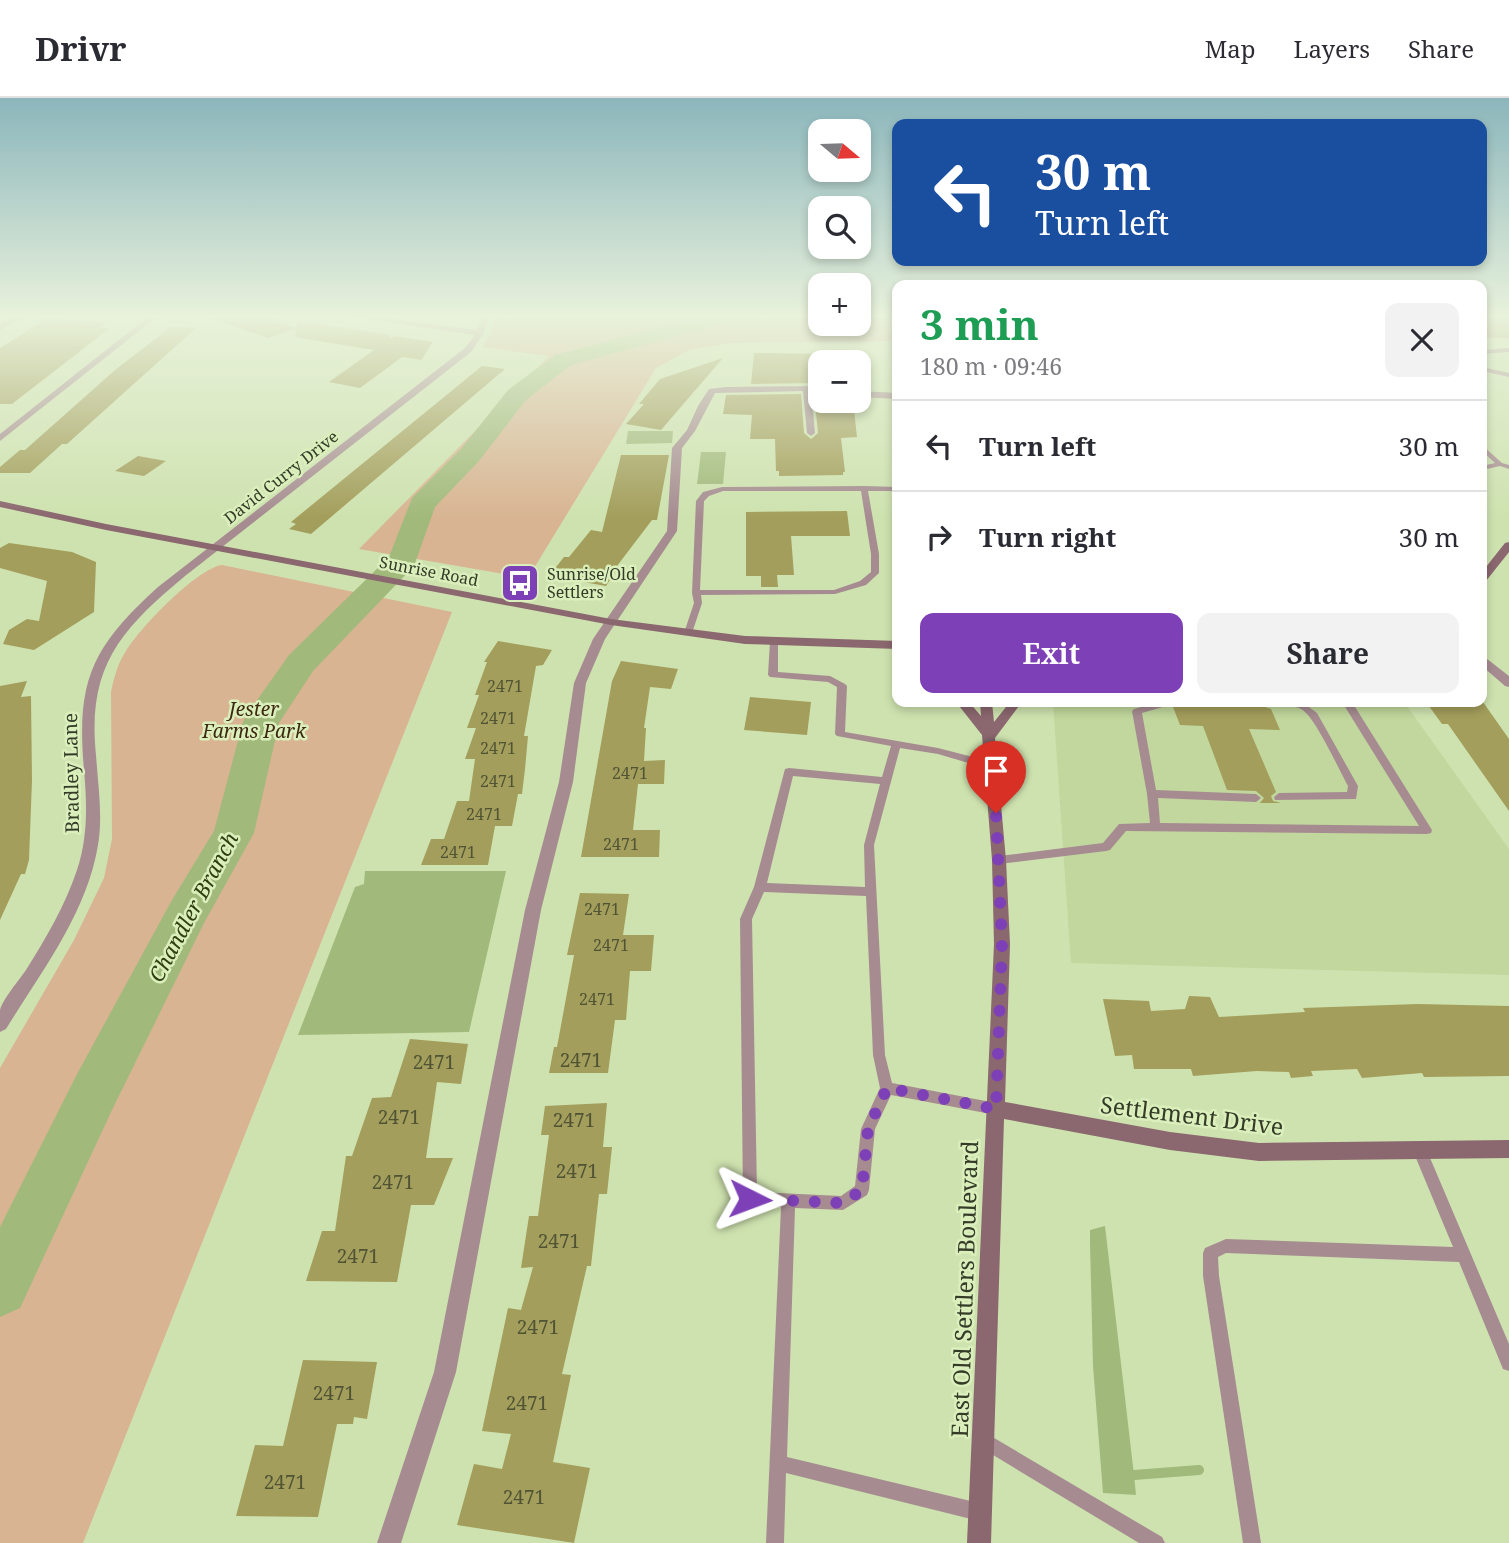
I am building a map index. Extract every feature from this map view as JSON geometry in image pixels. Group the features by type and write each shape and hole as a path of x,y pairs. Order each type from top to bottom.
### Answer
{"main road":[{"name":"Sunrise Road","path":"0,505 611,622 774,641 892,644"},
{"path":"1487,573 1509,545"},
{"path":"879,643 892,638"},
{"path":"879,643 892,650"},
{"path":"966,707 990,736 1012,707"},
{"name":"East Old Settlers Boulevard","path":"979,1543 1002,944 999,860 987,707"},
{"name":"Settlement Drive","path":"996,1109 1170,1141 1259,1152 1509,1149"}],"street":[{"path":"0,438 69,383"},
{"name":"David Curry Drive","path":"215,548 425,383"},
{"path":"389,1543 445,1371 533,910 566,782 580,684 599,639 672,531 677,449 691,431 702,405 712,391 807,388 811,433"},
{"path":"871,389 892,390"},
{"path":"871,395 892,396"},
{"name":"Bradley Lane","path":"0,1024 74,897 91,847 94,817 88,707 101,661 135,614 215,548"},
{"path":"1487,663 1509,683"}],"lane":[{"path":"1487,452 1500,464 1509,467"},
{"path":"1487,467 1500,464"},
{"path":"696,593 835,593 863,583 875,573 875,554 864,488"},
{"path":"688,633 698,603 696,593 700,501 706,494 722,489 892,489"},
{"path":"774,641 773,675 830,679 842,686 840,734 938,751 992,766"},
{"path":"1152,707 1137,711 1155,825"},
{"path":"1279,797 1352,796 1353,786 1314,715 1304,707"},
{"path":"999,860 1106,847 1123,827 1155,825 1427,830 1350,707"},
{"path":"886,781 789,772 760,887 746,919 750,1199 843,1203 862,1190 868,1129 887,1088 879,1055 869,845 896,745"},
{"path":"1152,794 1256,798"},
{"path":"760,887 871,892"},
{"path":"887,1088 996,1109"},
{"path":"1420,1151 1509,1363"},
{"path":"775,1543 788,1200"},
{"path":"1252,1543 1210,1276 1210,1253 1226,1246 1465,1255"},
{"path":"983,1439 1156,1543"},
{"path":"778,1463 980,1512"}],"shaded area":[{"path":"628,431 673,431 672,443 626,444"},
{"path":"701,452 726,452 723,484 697,484"},
{"path":"1053,707 1408,707 1509,849 1509,975 1071,963"},
{"path":"365,871 506,871 469,1032 298,1035 355,887 364,884"},
{"path":"1105,1226 1136,1495 1103,1493 1093,1366 1090,1230"}],"green space":[{"path":"522,383 647,383 528,578 359,549"},
{"name":"Jester Farms Park","path":"222,565 452,612 83,1543 0,1543 0,1068 74,940 104,878 112,839 111,692 121,660 143,628 170,601 198,577"}],"building":[{"path":"0,383 39,383 12,404 0,404"},
{"path":"100,383 134,383 30,473 0,473 0,467 20,450 25,450"},
{"path":"336,383 366,383 360,388"},
{"path":"461,383 488,383 311,534 289,529 296,524 291,522"},
{"path":"656,383 701,383 661,430 626,424 644,404 639,404"},
{"path":"801,394 804,433 811,439 818,433 816,413 854,413 857,437 841,438 845,472 843,475 779,476 779,471 776,471 775,439 750,439 752,415 723,414 726,395"},
{"path":"621,455 669,455 657,520 652,520 617,566 606,586 549,576 591,530 602,532"},
{"path":"138,456 166,461 144,476 115,471"},
{"path":"847,511 850,536 791,536 794,575 777,575 778,587 761,587 761,576 746,576 746,512"},
{"path":"9,543 72,552 96,562 94,612 34,650 3,644 9,630 27,619 39,621 47,581 0,568 0,548"},
{"path":"498,641 552,650 543,665 536,666 524,736 528,736 522,794 518,794 512,826 495,826 488,865 421,865 431,839 444,839 457,801 469,801 475,759 465,759 476,728 467,728 479,695 475,695 487,662 484,662"},
{"path":"621,661 678,669 671,689 650,687 644,728 644,761 665,760 664,784 638,784 633,830 660,830 659,857 581,857 612,681"},
{"path":"27,681 21,697 31,696 29,860 25,874 21,874 0,920 0,686"},
{"path":"750,697 811,702 807,735 744,730"},
{"path":"1173,707 1271,709 1280,730 1249,729 1276,792 1271,796 1273,801 1281,803 1260,803 1264,798 1256,791 1227,790 1203,726 1180,725"},
{"path":"1430,707 1487,707 1509,739 1509,811 1448,724 1442,724"},
{"path":"580,893 629,894 623,935 654,935 651,971 630,971 626,1020 615,1020 608,1073 549,1073 554,1047 557,1047 574,955 567,955"},
{"path":"1189,996 1210,997 1219,1017 1305,1012 1303,1008 1418,1004 1509,1006 1509,1076 1424,1077 1422,1073 1362,1078 1357,1069 1311,1071 1313,1076 1291,1078 1289,1072 1257,1071 1193,1076 1191,1069 1134,1069 1132,1055 1115,1056 1103,999 1149,1001 1151,1011 1185,1009"},
{"path":"410,1039 468,1044 461,1084 437,1082 426,1158 453,1158 434,1205 411,1205 397,1282 306,1281 322,1231 335,1231 346,1156 352,1156 372,1098 391,1097"},
{"path":"607,1103 603,1147 612,1147 607,1194 599,1194 591,1266 587,1266 562,1374 571,1375 553,1462 590,1468 574,1543 457,1525 474,1464 502,1469 511,1434 482,1431 508,1308 521,1310 533,1267 521,1268 529,1216 538,1216 549,1135 541,1135 545,1106"},
{"path":"303,1360 377,1362 367,1419 354,1417 353,1424 337,1424 318,1517 236,1516 255,1445 283,1446"}],"waterway":[{"name":"Chandler Branch","path":"0,1288 94,1093 187,913 234,833 261,722 301,663 403,560 422,504 470,455 517,395 532,383"},
{"path":"1134,1475 1199,1470"}],"place":[{"name":"Sunrise/Old Settlers","path":"520,583"}],"route":[{"path":"750,1199 843,1203 862,1190 868,1129 887,1088 996,1109 1002,944 996,813"}]}
